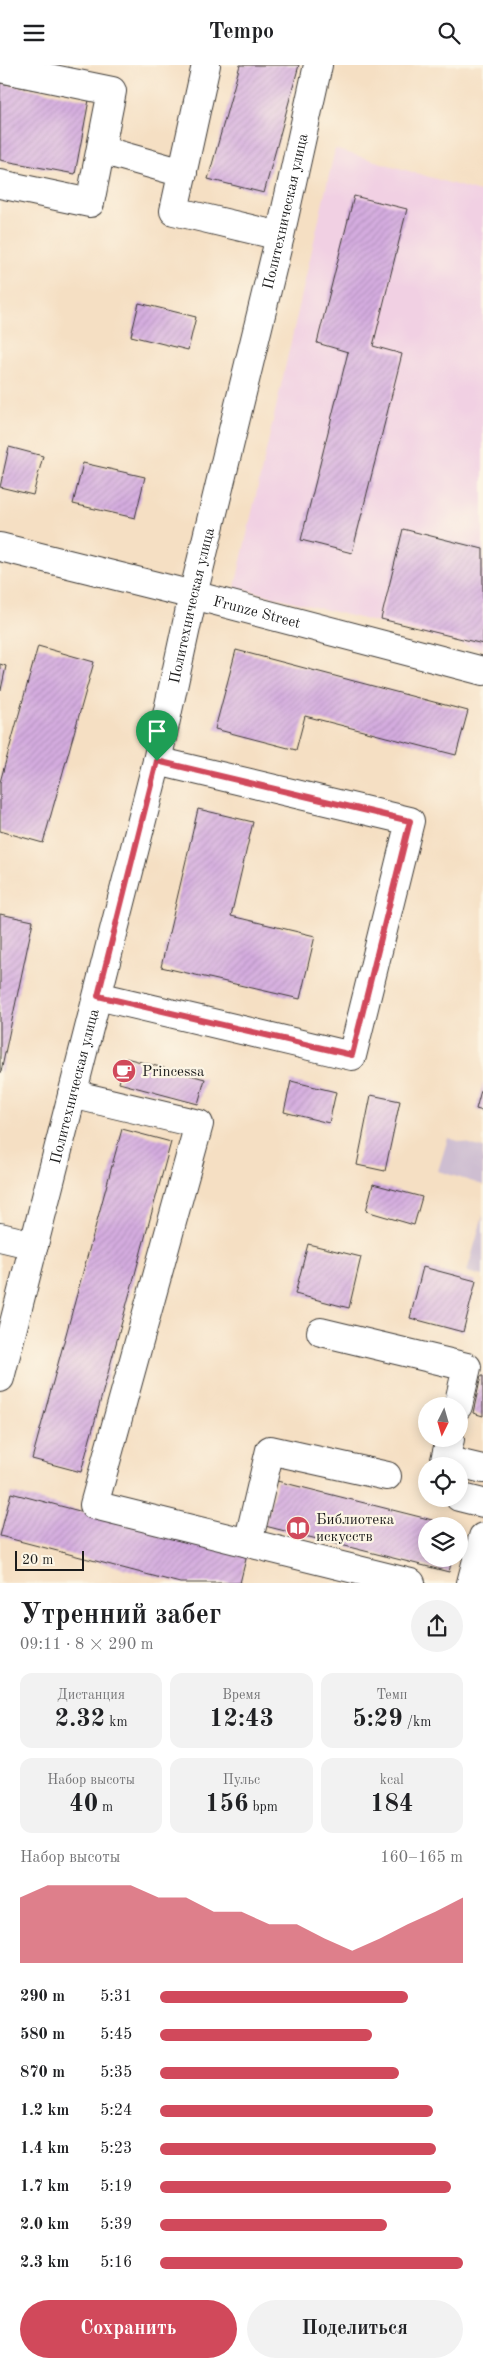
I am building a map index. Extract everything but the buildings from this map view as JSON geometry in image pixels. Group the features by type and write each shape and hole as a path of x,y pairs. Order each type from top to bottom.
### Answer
{"street":[{"path":"206,65 174,211 280,235"},
{"name":"Политехническая улица","path":"0,1377 157,761 193,595 280,235 318,65"},
{"path":"0,68 112,91 90,203 0,184"},
{"path":"101,150 183,173"},
{"name":"Frunze Street","path":"0,547 193,595 483,671"},
{"path":"98,996 352,1055 410,821 157,761"},
{"path":"72,1093 199,1124 94,1505 411,1583"},
{"path":"0,1237 34,1245"},
{"path":"321,1332 467,1367 460,1397"},
{"path":"448,1447 445,1460 483,1469"},
{"path":"248,1543 270,1450 388,1476"},
{"path":"468,1499 483,1503"},
{"path":"472,1583 483,1537"}],"shaded area":[{"path":"335,149 483,193 483,649 235,587"},
{"path":"448,1138 483,1148 483,1185 438,1171"},
{"path":"483,1215 483,1276 467,1272"}],"place":[{"name":"Princessa","path":"124,1071"},
{"name":"Библиотека искусств","path":"298,1528"}],"route":[{"path":"157,761 410,821 352,1055 98,996 157,761"}]}
